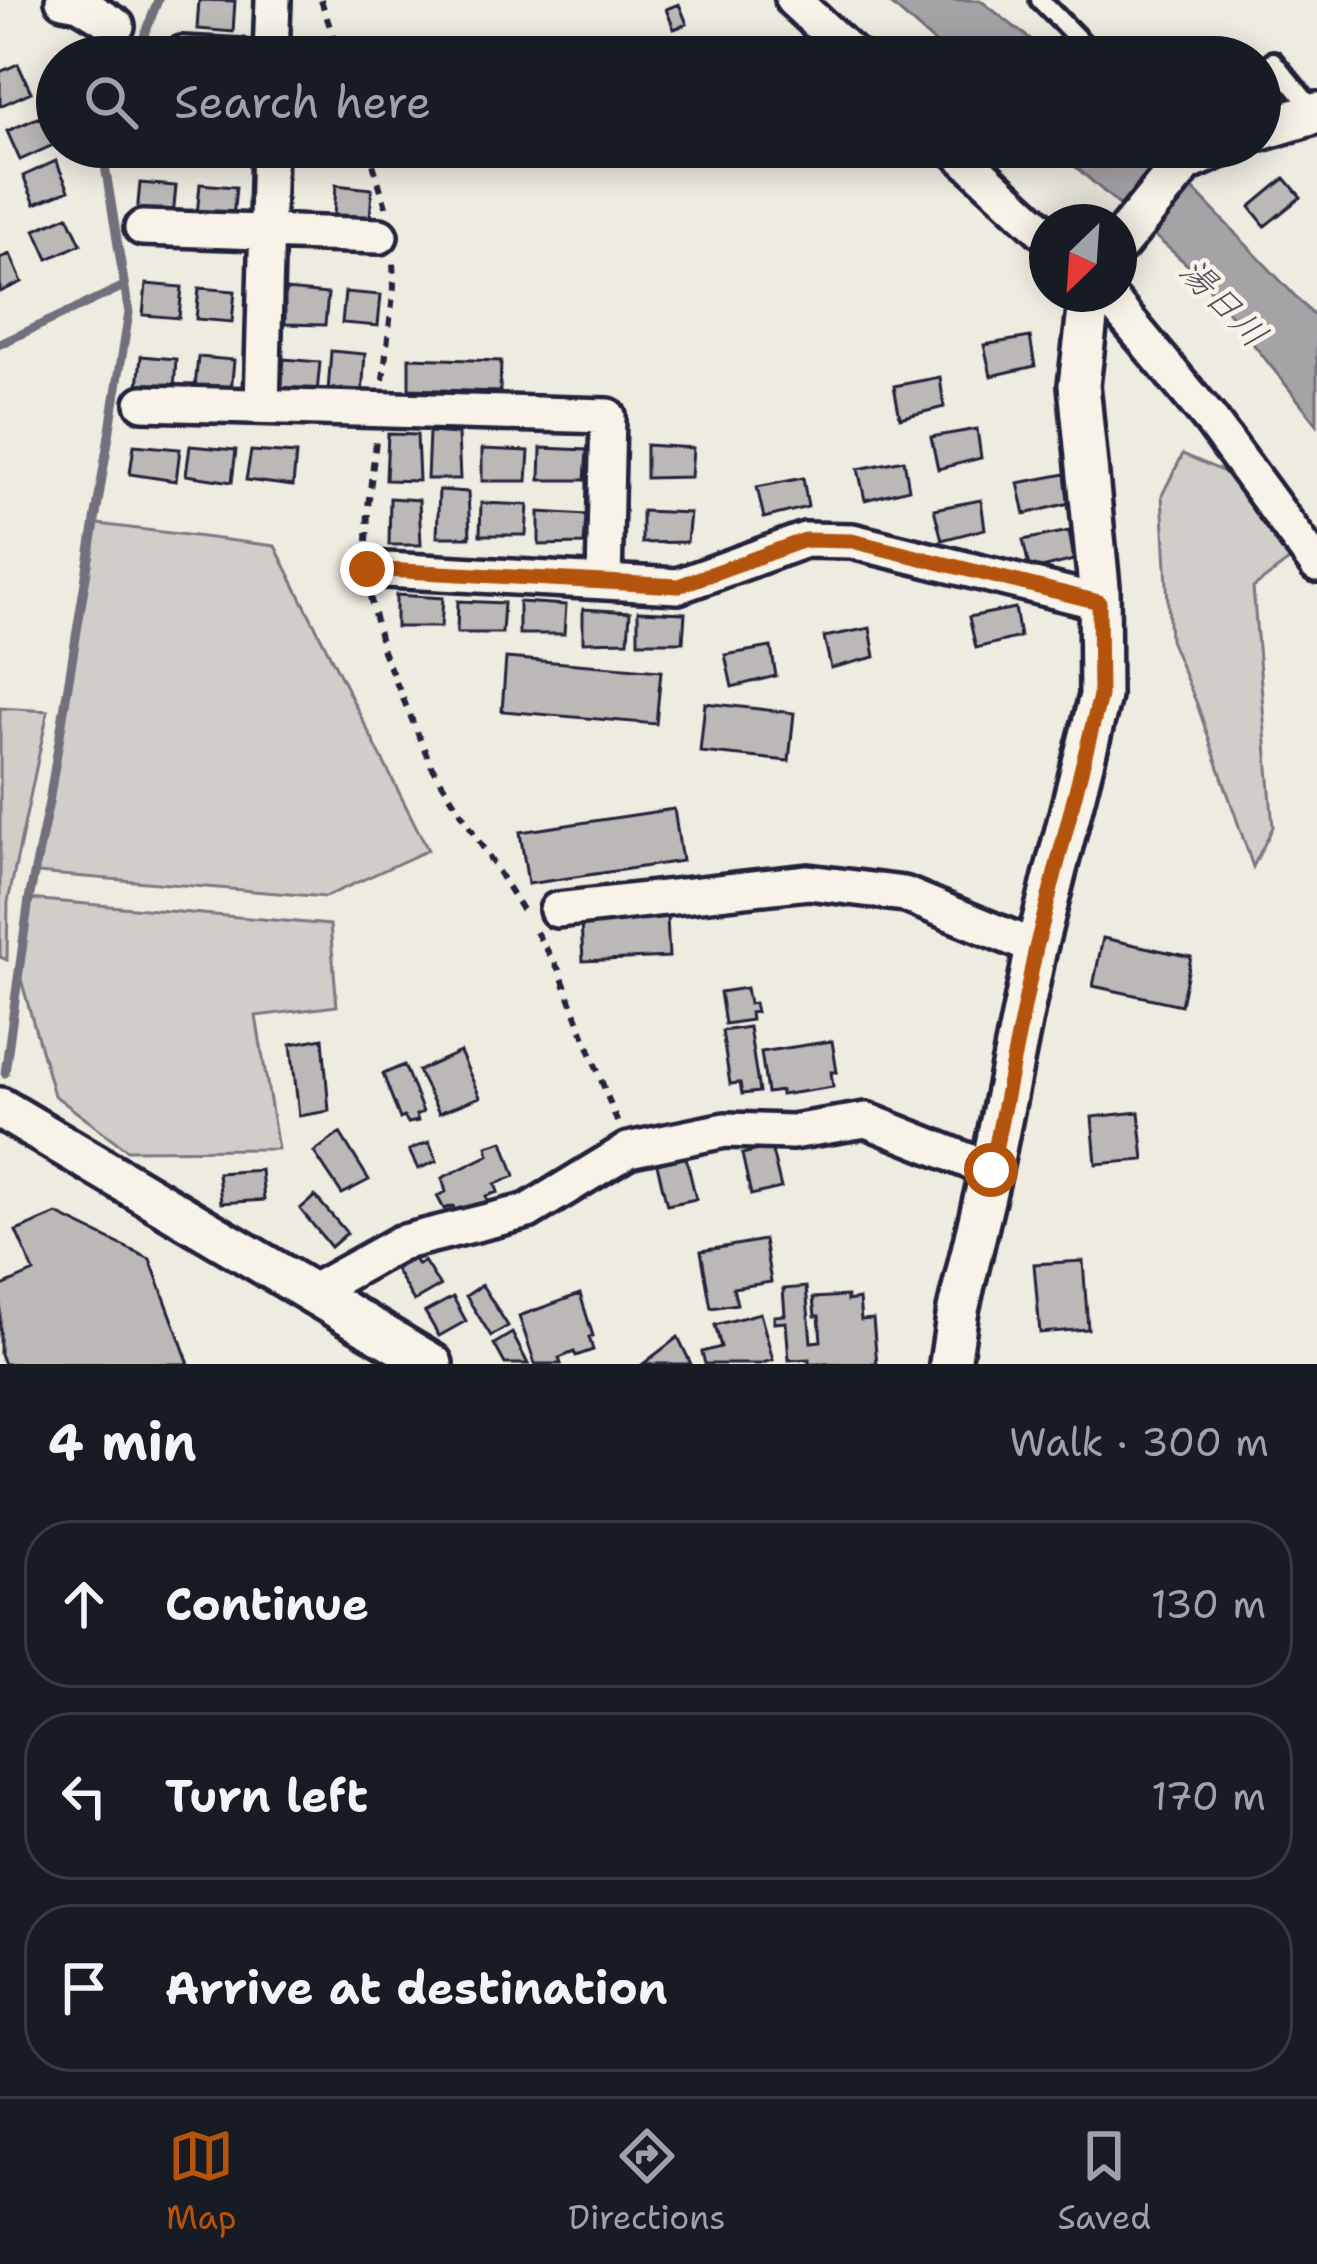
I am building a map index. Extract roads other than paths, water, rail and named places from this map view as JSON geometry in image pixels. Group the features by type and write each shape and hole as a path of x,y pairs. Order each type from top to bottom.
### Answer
{"street":[{"path":"63,0 79,3 117,26"},
{"path":"272,36 273,0"},
{"path":"793,0 832,36"},
{"path":"1281,124 1317,113"},
{"path":"262,406 268,168"},
{"path":"975,168 1029,218"},
{"path":"1137,222 1184,168"},
{"path":"142,228 380,236"},
{"path":"950,1364 1036,948 1100,696 1099,602 1079,385 1088,312"},
{"path":"1121,312 1210,419 1317,565"},
{"path":"143,404 608,416 604,582"},
{"path":"367,569 678,586 805,540 852,541 1099,602"},
{"path":"557,910 808,882 904,894 1036,948"},
{"path":"0,1108 432,1364"},
{"path":"310,1293 400,1243 528,1211 628,1150 725,1130 792,1132 866,1120 991,1170"}],"lane":[{"path":"1040,0 1075,36"},
{"path":"1281,70 1317,113"}],"water":[{"path":"886,0 980,0 1026,36 927,36"},
{"name":"湯日川","path":"1077,168 1173,168 1317,319 1317,424 1197,273 1137,220 1137,204 1118,204"}],"waterway":[{"path":"144,36 158,0"},
{"path":"5,1073 29,899 129,313 105,168"},
{"path":"0,344 124,286"}]}
